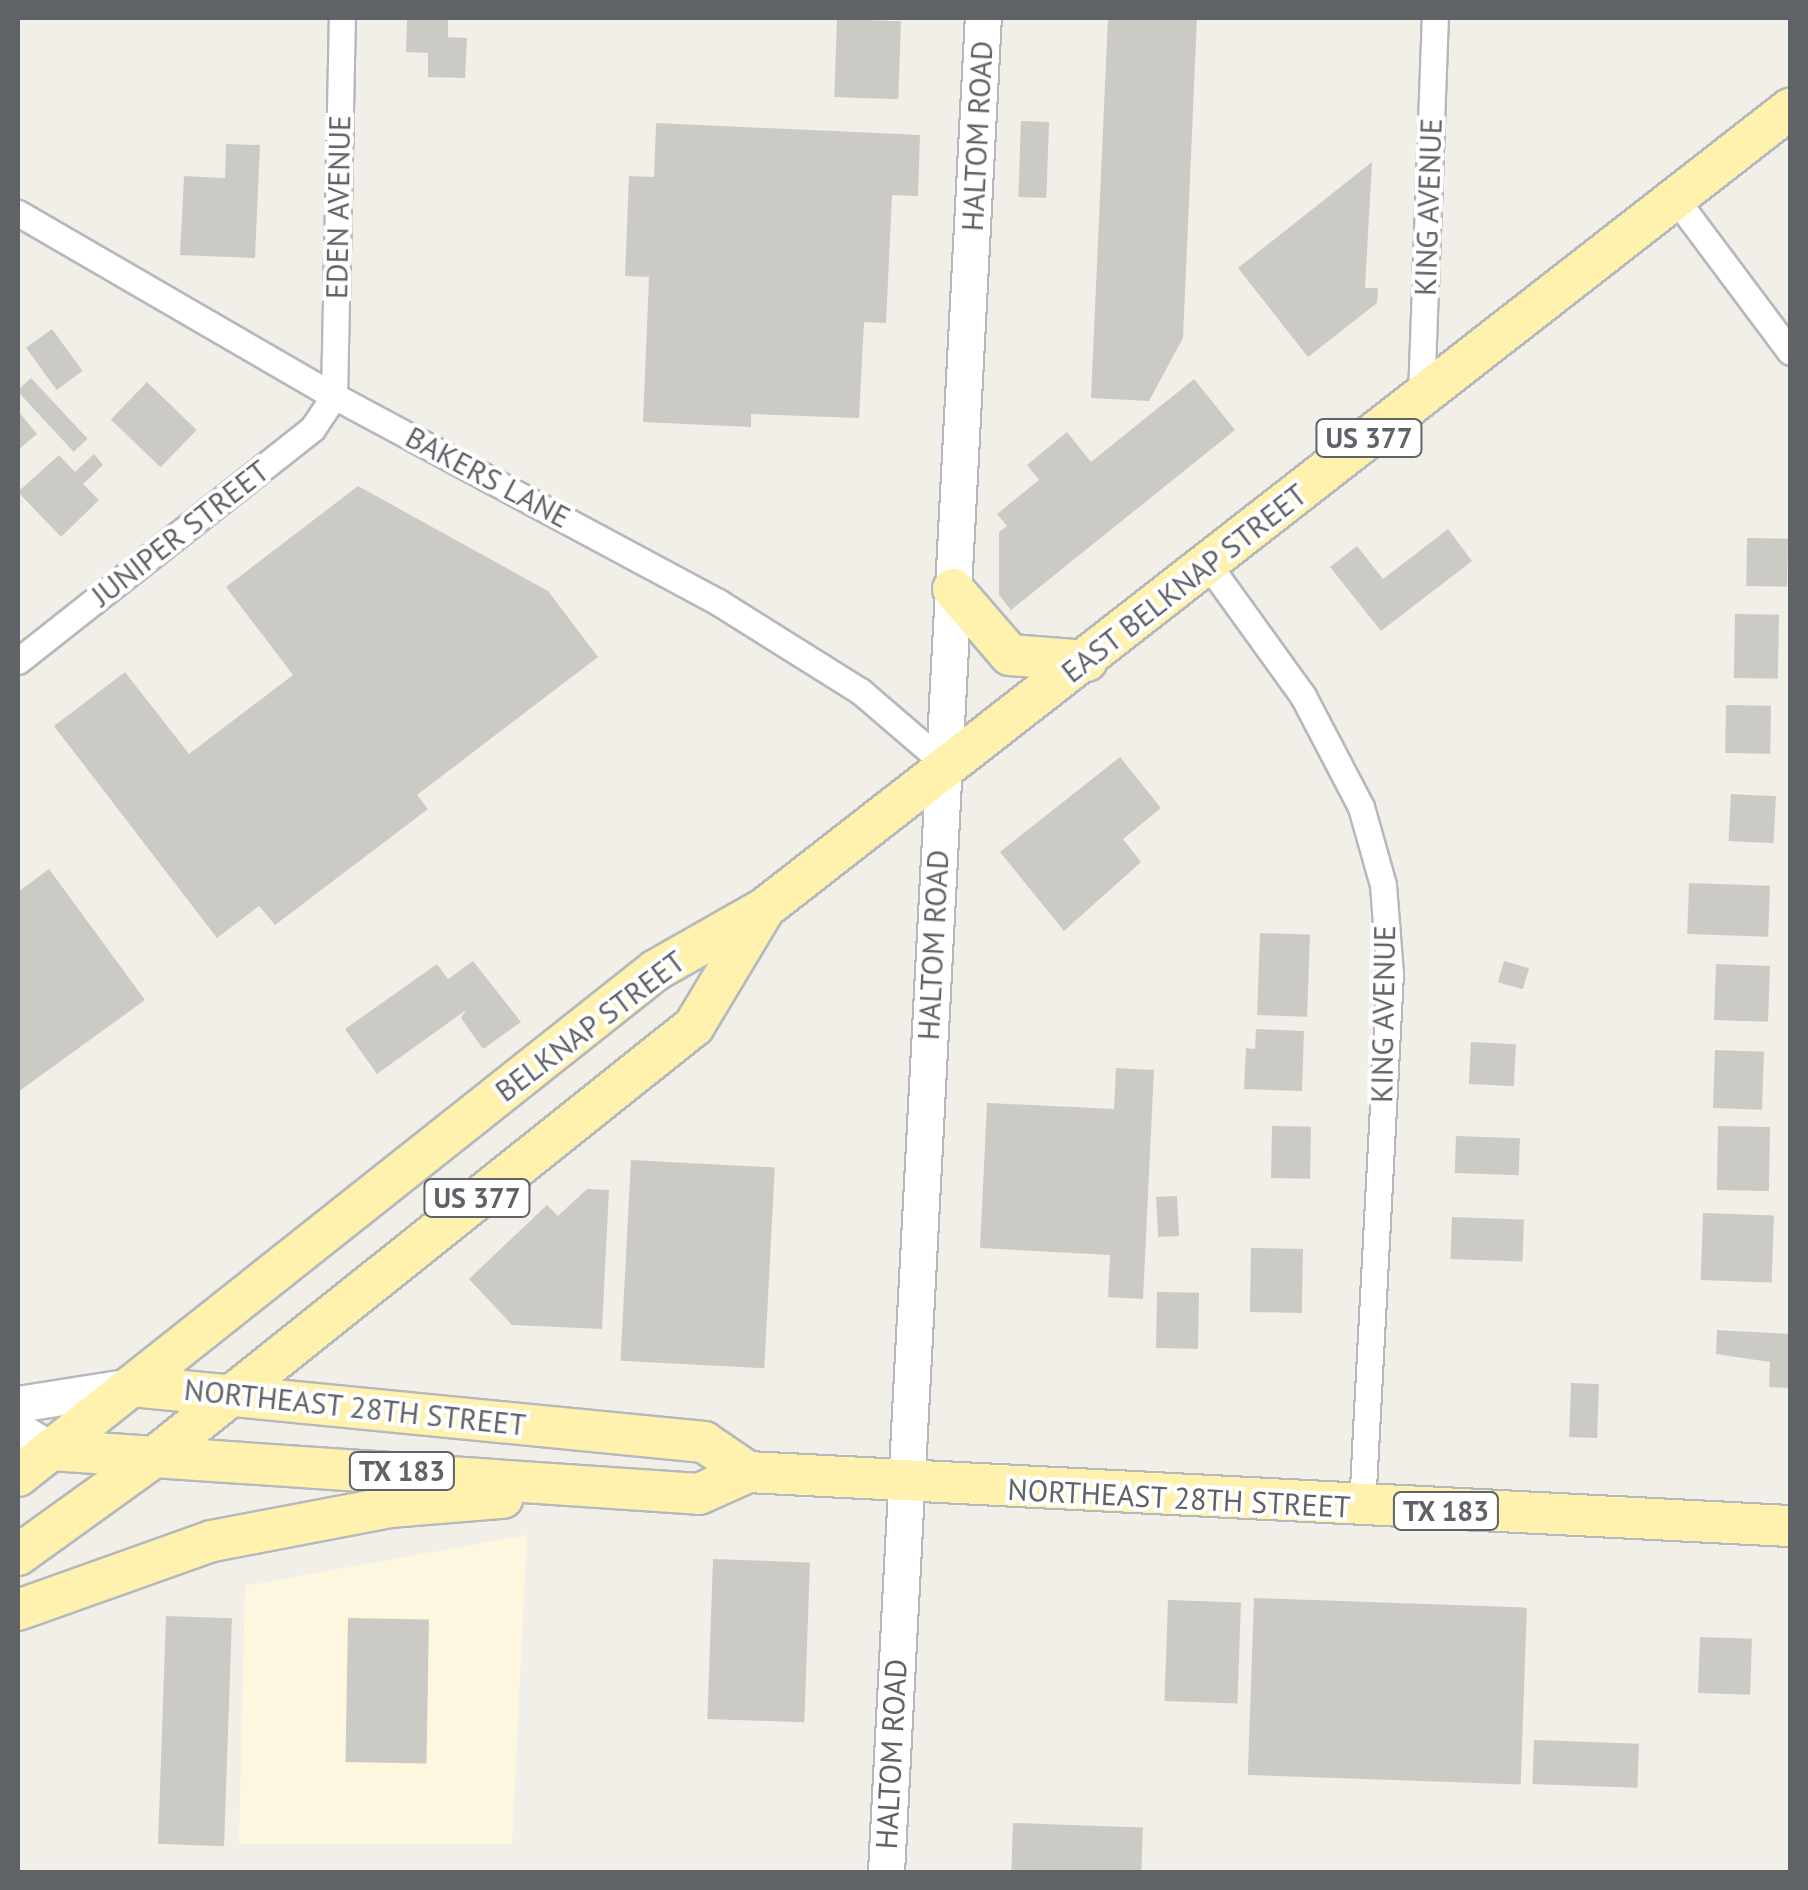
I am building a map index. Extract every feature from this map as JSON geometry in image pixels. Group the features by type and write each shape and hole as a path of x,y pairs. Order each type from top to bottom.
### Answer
{"main road":[{"name":"HALTOM ROAD","path":"886,1872 903,1486 983,18"},
{"name":"EAST BELKNAP STREET","path":"765,908 944,763 1210,567 1421,396 1790,109"},
{"path":"953,589 1010,655 1087,660"},
{"name":"BELKNAP STREET","path":"18,1555 153,1458 694,1026 765,908"},
{"name":"BELKNAP STREET","path":"18,1476 34,1440 132,1386 656,970 765,908"},
{"path":"314,1327 308,1364 315,1378 335,1396 378,1409"},
{"name":"NORTHEAST 28TH STREET","path":"132,1386 704,1442 748,1472 903,1486 1790,1526"},
{"name":"TX 183","path":"18,1404 132,1386"},
{"path":"424,1472 430,1414"},
{"name":"NORTHEAST 28TH STREET","path":"34,1440 153,1458 424,1472 699,1494 748,1472"},
{"path":"18,1610 94,1579 290,1523 405,1506 650,1490"}],"street":[{"name":"EDEN AVENUE","path":"334,396 342,18"},
{"name":"KING AVENUE","path":"1421,396 1435,18"},
{"path":"1675,198 1790,352"},
{"name":"BAKERS LANE","path":"18,213 334,396 718,602 860,691 944,763"},
{"name":"JUNIPER STREET","path":"18,661 312,429 334,396"},
{"name":"KING AVENUE","path":"1210,567 1303,696 1361,808 1383,885 1390,973 1362,1507"}],"shaded area":[{"path":"527,1535 512,1844 239,1844 245,1586"}],"building":[{"path":"407,18 448,18 448,37 467,38 465,78 428,77 428,53 406,52"},
{"path":"1108,18 1197,18 1183,338 1149,401 1091,398"},
{"path":"837,19 901,21 898,99 834,97"},
{"path":"1021,121 1049,122 1046,198 1018,197"},
{"path":"656,123 920,135 918,196 892,195 886,323 864,322 859,418 751,414 751,427 643,422 649,277 625,276 629,176 654,177"},
{"path":"226,144 260,145 255,258 180,255 184,176 225,178"},
{"path":"1372,162 1365,288 1378,288 1377,303 1308,357 1238,268"},
{"path":"52,329 83,371 57,390 26,348"},
{"path":"31,378 88,439 74,452 18,392"},
{"path":"1194,379 1235,430 1011,610 999,595 999,532 1007,526 997,514 1039,480 1027,465 1067,432 1091,462"},
{"path":"147,382 197,430 161,467 111,419"},
{"path":"18,411 37,434 18,450"},
{"path":"94,454 103,465 83,484 99,500 61,537 18,492 59,455 75,472"},
{"path":"358,486 548,591 598,657 417,795 428,809 275,925 259,906 217,938 54,726 125,672 189,754 293,675 226,587"},
{"path":"1448,529 1472,561 1381,631 1330,567 1357,546 1383,579"},
{"path":"1747,538 1788,539 1787,587 1746,586"},
{"path":"1735,614 1779,615 1778,679 1734,678"},
{"path":"1726,705 1771,706 1770,754 1725,753"},
{"path":"1120,757 1161,808 1123,839 1141,862 1064,931 1000,852"},
{"path":"1731,794 1776,796 1773,843 1729,841"},
{"path":"49,869 145,1000 18,1092 18,892"},
{"path":"1689,883 1770,886 1768,937 1687,934"},
{"path":"1260,933 1310,935 1307,1017 1257,1015"},
{"path":"473,961 521,1022 483,1049 461,1018 466,1010 377,1074 345,1029 437,964 448,979"},
{"path":"1504,961 1529,968 1523,989 1498,982"},
{"path":"1716,964 1770,966 1768,1022 1714,1020"},
{"path":"1256,1029 1304,1031 1302,1091 1244,1089 1246,1048 1255,1049"},
{"path":"1471,1042 1516,1044 1514,1086 1469,1084"},
{"path":"1715,1050 1764,1052 1762,1110 1713,1108"},
{"path":"1116,1068 1154,1070 1143,1299 1108,1297 1110,1255 980,1248 987,1103 1114,1109"},
{"path":"1272,1126 1311,1127 1310,1179 1271,1178"},
{"path":"1718,1126 1770,1127 1769,1191 1717,1190"},
{"path":"1456,1136 1520,1138 1519,1175 1455,1173"},
{"path":"631,1160 775,1168 764,1368 620,1361"},
{"path":"587,1189 609,1190 602,1329 512,1325 469,1279 547,1205 558,1216"},
{"path":"1177,1196 1179,1236 1158,1237 1156,1197"},
{"path":"1703,1213 1774,1215 1772,1282 1701,1280"},
{"path":"1452,1217 1524,1220 1522,1261 1451,1259"},
{"path":"1251,1248 1303,1249 1302,1313 1250,1312"},
{"path":"1157,1292 1199,1293 1198,1349 1156,1348"},
{"path":"1717,1330 1790,1334 1790,1388 1769,1387 1770,1362 1716,1354"},
{"path":"1571,1383 1599,1384 1597,1438 1569,1437"},
{"path":"713,1559 810,1562 804,1722 707,1719"},
{"path":"1254,1598 1527,1608 1521,1784 1248,1775"},
{"path":"1168,1600 1241,1603 1237,1703 1164,1701"},
{"path":"166,1616 232,1618 224,1846 158,1844"},
{"path":"348,1618 429,1619 426,1763 345,1762"},
{"path":"1700,1637 1752,1639 1750,1695 1698,1693"},
{"path":"1534,1740 1639,1744 1637,1788 1532,1784"},
{"path":"1013,1823 1143,1828 1141,1872 1011,1872"}]}
